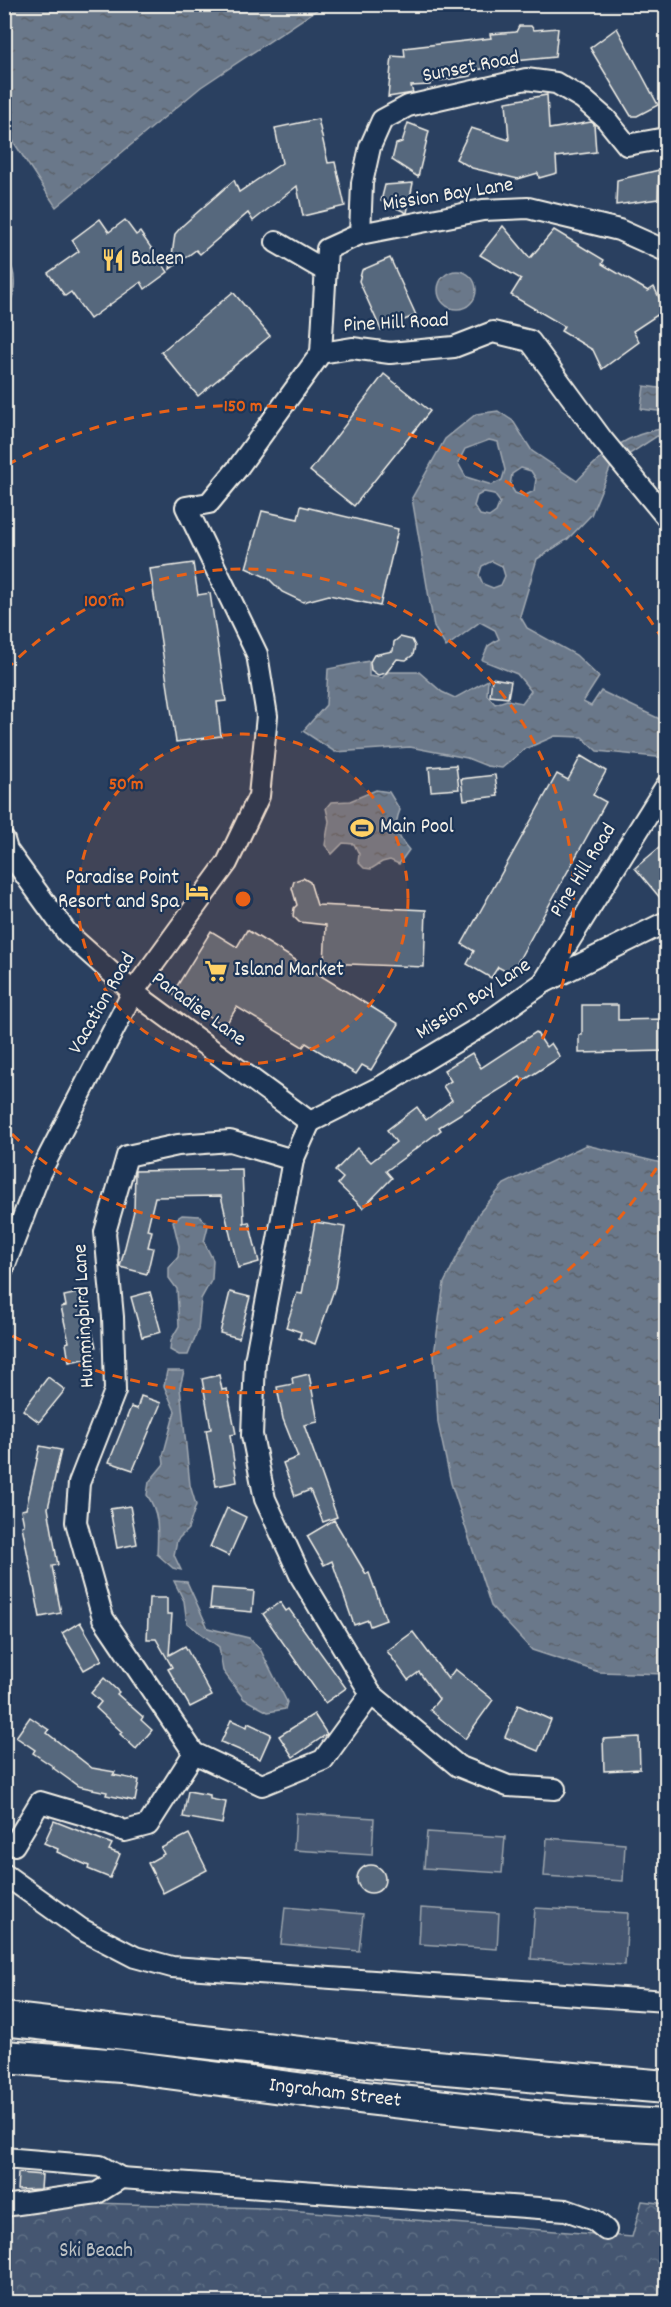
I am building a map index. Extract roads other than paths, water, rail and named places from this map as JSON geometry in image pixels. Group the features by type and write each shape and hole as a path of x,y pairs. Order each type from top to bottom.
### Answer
{"main road":[{"name":"Ingraham Street","path":"4,2019 378,2062 666,2086"},
{"name":"Ingraham Street","path":"4,2058 121,2066 366,2098 562,2120 666,2126"}],"street":[{"name":"Sunset Road","path":"360,234 362,183 370,147 382,120 408,106 526,79 536,80 556,83 583,99 606,119 627,145 666,138"},
{"name":"Mission Bay Lane","path":"321,353 327,249 360,234 483,210 528,208 619,230 666,251"},
{"path":"276,242 326,271"},
{"name":"Pine Hill Road","path":"186,507 209,502 237,469 321,353 352,348 390,352 454,347 493,332 530,341 602,439 666,517"},
{"name":"Vacation Road","path":"6,1254 40,1173 133,992 227,863 259,796 267,716 257,654 186,507"},
{"name":"Pine Hill Road","path":"543,983 665,787"},
{"name":"Paradise Lane","path":"4,840 7,850 67,933 133,992 310,1122"},
{"name":"Mission Bay Lane","path":"310,1122 382,1086 485,1024 543,983 666,922"},
{"path":"310,1122 294,1160 255,1361 252,1435 265,1499 301,1577 371,1694 458,1766 508,1786 555,1789"},
{"name":"Hummingbird Lane","path":"194,1753 103,1618 76,1522 78,1483 115,1391 113,1317 105,1232 126,1156 178,1144 230,1141 294,1160"},
{"path":"14,1845 40,1802 84,1815 125,1831 148,1825 194,1753 261,1785 323,1760 371,1694"},
{"path":"4,1874 81,1929 135,1957 172,1968 666,2001"},
{"path":"4,2158 100,2166 122,2178 566,2210 594,2220 606,2230"},
{"path":"4,2206 97,2193 122,2178"}],"water":[{"path":"5,4 324,5 201,87 56,207 11,138 5,140"},
{"path":"5,258 14,276 14,291 5,308"},
{"path":"457,271 464,272 470,277 475,283 475,297 470,303 464,308 457,309 450,308 444,303 439,297 438,290 439,283 444,277 450,272"},
{"path":"644,386 666,389 666,412 641,409"},
{"path":"498,411 513,421 532,451 577,481 606,453 627,440 666,428 666,437 657,436 611,466 591,515 568,539 537,559 520,616 527,628 576,655 599,677 583,702 591,706 601,691 666,722 666,758 597,751 582,737 555,736 525,749 502,768 487,766 467,758 410,747 335,752 303,731 326,705 328,669 369,661 369,676 382,678 388,672 419,672 442,692 455,698 488,680 487,695 495,704 507,700 522,703 531,691 517,674 482,660 488,646 499,639 495,630 480,622 446,647 434,627 412,498 445,439 476,414","holes":["489,440 498,442 505,470 502,480 492,485 466,477 458,463 465,449","521,468 531,471 536,479 534,491 524,496 515,493 510,485 512,474","484,492 494,494 500,502 496,512 489,517 480,515 474,506 477,496","492,561 502,566 505,576 501,585 493,588 483,584 479,575 482,566"]},
{"name":"Main Pool","path":"376,790 389,792 400,810 397,831 409,850 399,864 390,860 371,869 364,868 358,862 359,854 354,844 343,843 332,854 325,845 329,821 326,808 331,802 350,801"},
{"path":"586,1145 666,1164 666,1674 599,1672 532,1650 491,1606 451,1483 438,1423 434,1355 444,1283 479,1213 504,1184"},
{"path":"182,1215 200,1216 208,1226 204,1242 213,1260 212,1279 201,1299 198,1330 188,1355 179,1355 170,1350 171,1340 179,1326 177,1289 169,1278 169,1268 178,1257 179,1246 173,1221"},
{"path":"167,1371 184,1371 180,1387 190,1485 196,1505 188,1529 177,1540 174,1555 181,1570 173,1568 157,1554 156,1516 147,1495 149,1482 164,1464 163,1456 175,1411 164,1386"},
{"path":"174,1581 187,1582 208,1628 249,1638 260,1649 287,1702 285,1709 268,1712 244,1699 223,1671 219,1647 187,1623 184,1601"}],"place":[{"name":"Baleen","path":"113,260"},
{"name":"Main Pool","path":"362,828"},
{"name":"Paradise Point Resort and Spa","path":"197,891"},
{"name":"Island Market","path":"216,971"}],"park label":[{"name":"Ski Beach","path":"96,2252"}]}
